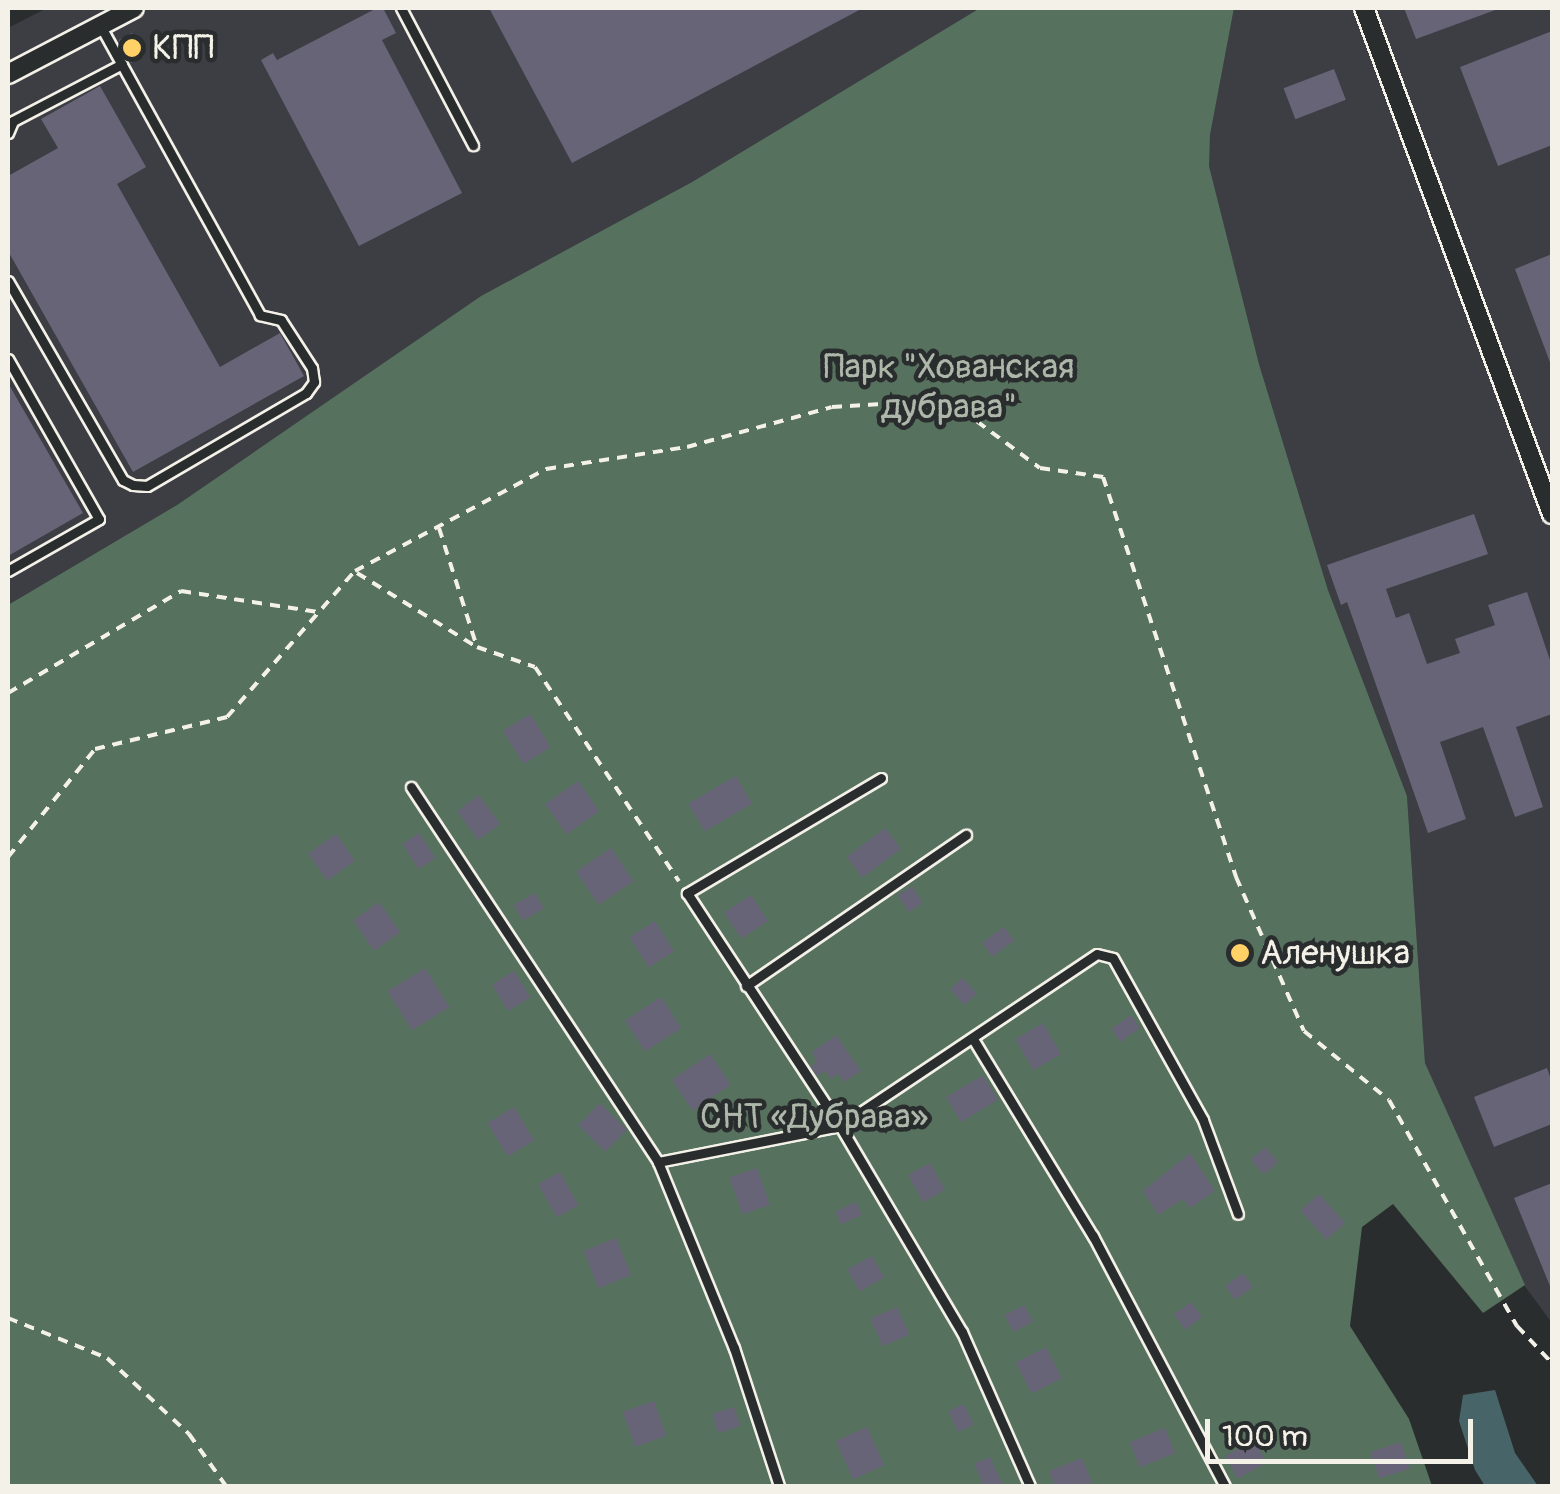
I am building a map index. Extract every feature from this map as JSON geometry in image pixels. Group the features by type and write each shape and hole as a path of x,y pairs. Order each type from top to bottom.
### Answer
{"street":[{"path":"8,74 134,8"},
{"path":"1364,8 1552,514"}],"lane":[{"path":"401,8 473,144"},
{"path":"8,281 123,480 133,486 147,486 306,392 314,382 312,368 280,320 260,314 100,25"},
{"path":"8,133 13,121 122,64"},
{"path":"8,359 99,519 8,571"},
{"path":"881,778 687,894 840,1126 962,1332 1030,1486"},
{"path":"411,788 658,1162 734,1348 779,1486"},
{"path":"746,986 966,835"},
{"path":"658,1162 840,1126 1098,954 1114,958 1203,1120 1238,1214"},
{"path":"973,1039 1093,1236 1225,1486"}],"path":[{"path":"8,857 94,749 228,717 354,571 546,470 687,447 832,407 948,400 1040,468 1103,477 1236,877 1304,1031 1389,1100 1517,1326 1552,1363"},
{"path":"438,527 476,647"},
{"path":"354,571 476,647 535,668 687,894"},
{"path":"8,693 181,592 318,612"},
{"path":"8,1318 107,1358 189,1434 226,1486"}],"shaded area":[{"path":"47,8 980,8 692,182 481,296 177,505 8,605 8,28"},
{"path":"1234,8 1552,8 1552,1323 1516,1274 1425,1063 1407,796 1328,590 1259,364 1206,155"}],"green space":[{"name":"Парк \"Хованская дубрава\"","path":"980,8 1234,8 1210,135 1209,166 1259,364 1328,590 1407,796 1425,1063 1525,1285 1483,1313 1393,1204 1362,1227 1350,1326 1409,1419 1432,1486 8,1486 8,605 177,505 481,296 692,182"}],"water":[{"path":"1495,1390 1515,1453 1538,1486 1485,1486 1475,1470 1459,1421 1463,1395"}],"building":[{"path":"383,8 396,33 382,40 462,193 359,246 261,60 273,53 277,60"},
{"path":"489,8 863,8 572,163"},
{"path":"1404,8 1498,8 1498,9 1416,39"},
{"path":"1552,31 1552,145 1498,166 1460,67"},
{"name":"КПП","path":"132,33 144,56 131,63 119,40"},
{"path":"1334,69 1346,100 1295,119 1284,88"},
{"path":"100,86 146,167 117,184 220,367 280,333 304,376 133,472 8,251 8,176 58,148 41,119"},
{"path":"1552,254 1552,365 1551,365 1515,269"},
{"path":"8,383 83,513 8,556"},
{"path":"1474,514 1488,554 1386,589 1396,618 1409,613 1427,664 1460,653 1455,639 1495,625 1488,605 1527,592 1552,666 1552,714 1516,727 1543,807 1515,817 1483,727 1440,742 1466,819 1428,833 1347,602 1341,605 1327,565"},
{"path":"530,714 551,747 524,764 503,731"},
{"path":"736,776 752,804 704,831 688,804"},
{"path":"578,781 599,811 566,834 545,804"},
{"path":"479,795 500,824 478,840 457,811"},
{"path":"885,828 901,849 862,878 847,857"},
{"path":"419,833 435,858 419,869 402,844"},
{"path":"336,834 355,861 327,881 308,854"},
{"path":"611,848 633,881 599,905 576,871"},
{"path":"912,886 923,903 909,912 898,895"},
{"path":"535,893 544,909 523,920 514,905"},
{"path":"751,895 768,921 741,938 724,912"},
{"path":"379,902 400,932 374,951 353,920"},
{"path":"655,921 674,952 649,967 630,937"},
{"path":"1004,927 1014,941 992,957 982,943"},
{"path":"425,968 449,1007 412,1030 388,991"},
{"path":"514,971 530,997 508,1011 492,985"},
{"path":"963,978 977,994 964,1005 950,989"},
{"path":"661,997 681,1028 645,1051 625,1020"},
{"path":"1131,1015 1140,1028 1121,1042 1111,1029"},
{"path":"1043,1023 1061,1054 1033,1070 1015,1039"},
{"path":"836,1035 861,1071 844,1082 839,1074 831,1079 825,1071 817,1076 811,1067 817,1061 812,1052"},
{"path":"710,1054 731,1085 693,1110 672,1080"},
{"path":"1547,1068 1552,1083 1552,1124 1494,1147 1474,1097"},
{"path":"983,1075 998,1100 961,1122 946,1097"},
{"path":"600,1103 627,1130 605,1152 578,1125"},
{"path":"514,1107 534,1140 508,1156 487,1123"},
{"path":"1265,1147 1278,1162 1264,1175 1251,1159"},
{"path":"1190,1153 1215,1191 1190,1208 1183,1199 1158,1215 1143,1191"},
{"path":"930,1163 945,1190 923,1202 908,1175"},
{"path":"757,1168 770,1205 742,1214 730,1177"},
{"path":"560,1172 578,1205 557,1217 538,1184"},
{"path":"1552,1183 1552,1291 1514,1198"},
{"path":"1319,1194 1345,1223 1327,1240 1300,1211"},
{"path":"856,1202 862,1215 841,1224 835,1212"},
{"path":"616,1238 631,1275 599,1288 584,1251"},
{"path":"872,1256 884,1278 860,1291 848,1270"},
{"path":"1243,1273 1253,1287 1235,1300 1225,1286"},
{"path":"1191,1302 1202,1317 1185,1330 1174,1314"},
{"path":"1024,1305 1033,1322 1013,1332 1005,1315"},
{"path":"897,1307 909,1334 883,1346 871,1319"},
{"path":"1046,1347 1062,1378 1032,1394 1016,1362"},
{"path":"654,1401 666,1436 635,1447 623,1412"},
{"path":"964,1404 974,1425 958,1432 949,1411"},
{"path":"734,1407 740,1426 718,1433 712,1414"},
{"path":"867,1427 884,1465 853,1479 836,1441"},
{"path":"1165,1428 1175,1453 1140,1467 1130,1442"},
{"path":"1254,1440 1267,1463 1238,1479 1225,1456"},
{"path":"1401,1442 1410,1469 1379,1479 1371,1452"},
{"path":"990,1457 1003,1486 984,1486 974,1464"},
{"path":"1082,1458 1092,1483 1055,1486 1049,1471"}],"place":[{"name":"КПП","path":"132,48"},
{"name":"Аленушка","path":"1240,953"}],"park label":[{"name":"СНТ «Дубрава»","path":"814,1117"}]}
